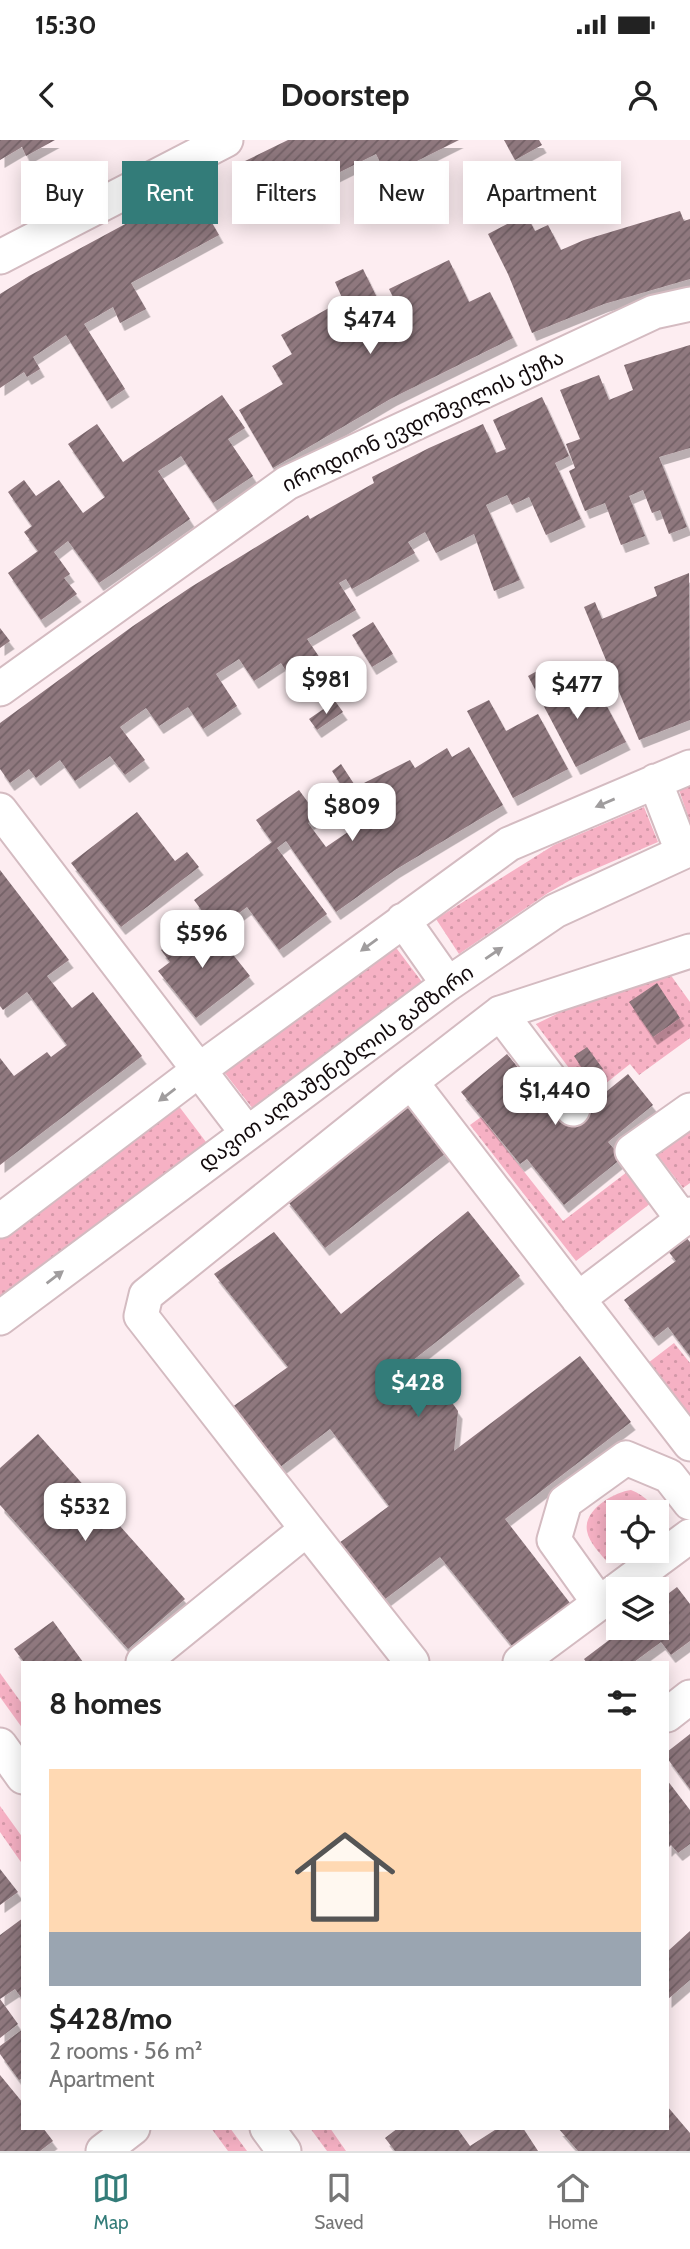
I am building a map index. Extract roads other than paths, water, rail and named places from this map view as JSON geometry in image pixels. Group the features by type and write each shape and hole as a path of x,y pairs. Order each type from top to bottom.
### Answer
{"street":[{"path":"0,257 226,140"},
{"name":"იროდიონ ევდოშვილის ქუჩა","path":"0,689 287,483 654,312 690,304"},
{"path":"0,1221 199,1070 509,844 690,767"},
{"path":"655,781 686,850"},
{"path":"0,810 247,1133"},
{"name":"დავით აღმაშენებლის გამზირი","path":"0,1318 448,984 555,911 686,850"},
{"path":"403,920 448,984"},
{"path":"411,1661 141,1316 146,1295 500,1013 690,951"},
{"path":"500,1013 573,1110"},
{"path":"411,1082 690,1444"},
{"path":"578,1299 686,1217 632,1152 690,1110"},
{"path":"599,1603 554,1540 565,1502 626,1458 669,1476 690,1503"},
{"path":"144,1661 307,1529"},
{"path":"521,1661 690,1536"},
{"path":"669,1713 690,1697"},
{"path":"103,2151 130,2130"},
{"path":"268,2130 284,2151"}]}
